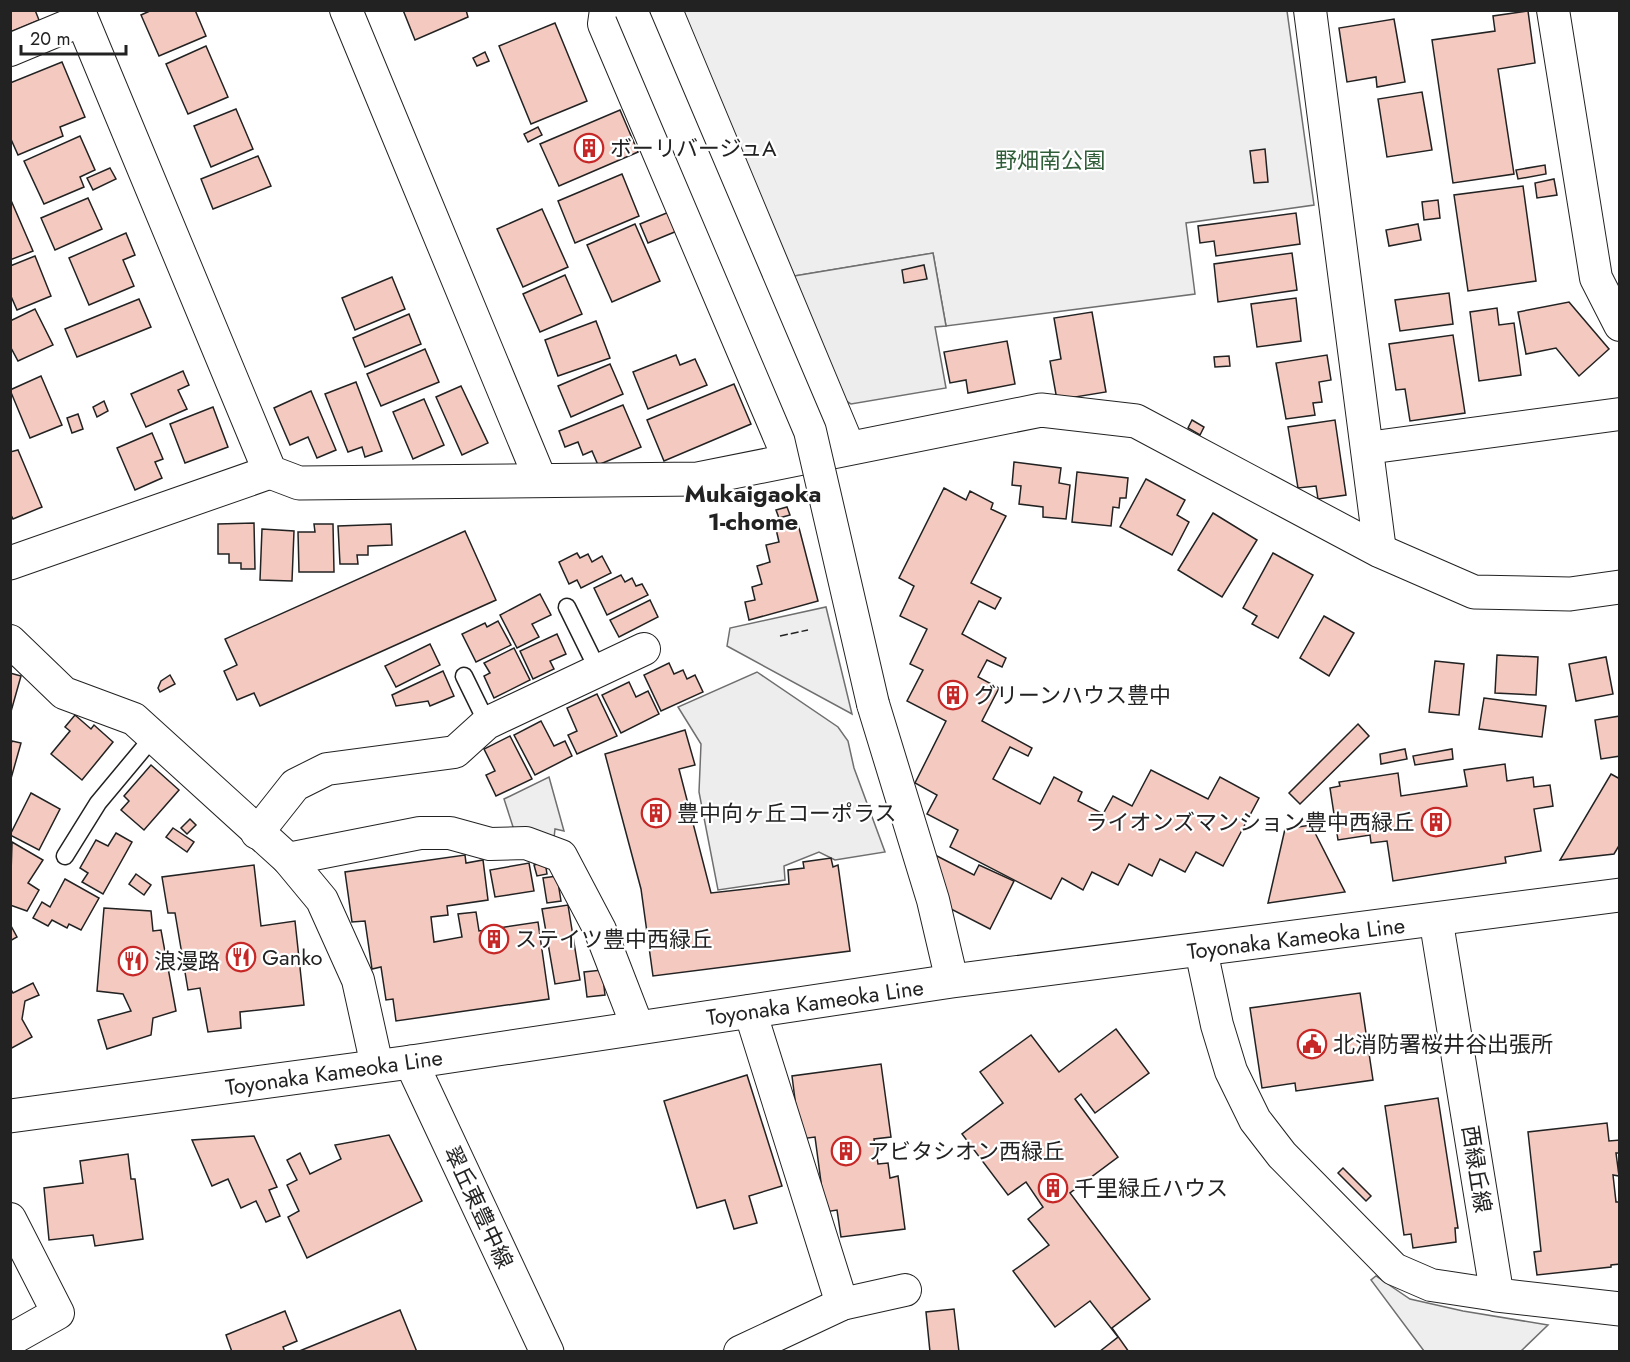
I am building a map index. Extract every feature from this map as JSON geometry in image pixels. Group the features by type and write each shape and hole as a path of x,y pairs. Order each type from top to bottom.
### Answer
{"street":[{"path":"346,10 541,481"},
{"path":"606,10 604,24 789,459"},
{"path":"631,10 810,430 873,704 933,900 952,981"},
{"path":"666,10 849,447"},
{"path":"1310,10 1380,551"},
{"path":"1553,10 1620,325"},
{"path":"10,51 80,15 270,472"},
{"path":"10,563 270,472 299,483 698,479 1041,410 1136,421 1380,551 1474,592 1570,594 1620,587"},
{"path":"1367,448 1620,414"},
{"path":"10,641 64,693 134,719 288,859 322,900 358,980 377,1066"},
{"path":"257,832 295,785 327,769 455,752 487,723 644,649"},
{"path":"288,859 420,833 450,833 490,844 526,843 561,856 600,930 638,1028"},
{"name":"Toyonaka Kameoka Line","path":"10,1116 411,1062 952,981 1620,895"},
{"name":"西緑丘線","path":"1436,920 1497,1295"},
{"path":"1201,950 1217,1025 1231,1071 1255,1120 1282,1155 1394,1269 1431,1286 1620,1309"},
{"path":"750,1011 842,1304"},
{"name":"翠丘東豊中線","path":"411,1062 547,1352"},
{"path":"10,1219 58,1313 10,1341"},
{"path":"740,1352 784,1343 842,1304 905,1290"}],"lane":[{"path":"567,607 598,670"},
{"path":"464,676 487,723"},
{"path":"65,856 98,803 153,738"}],"green space":[{"name":"野畑南公園","path":"677,11 1287,11 1314,205 1186,223 1195,294 946,326 933,253 788,277"},
{"path":"826,607 852,714 727,646 730,628"},
{"path":"549,777 564,831 555,829 554,838 515,833 504,799"},
{"path":"1376,1276 1410,1299 1463,1311 1548,1325 1521,1351 1424,1351 1371,1280"}],"shaded area":[{"path":"933,253 946,326 935,327 946,388 851,404 838,396 788,277"},
{"path":"757,672 838,727 848,741 854,768 885,852 835,860 819,852 784,866 785,880 718,890 699,792 701,744 678,707"}],"building":[{"path":"10,10 35,10 39,20 10,32"},
{"path":"152,10 195,10 206,36 159,56 141,15"},
{"path":"403,10 466,10 468,17 415,40"},
{"path":"1528,11 1535,63 1498,69 1514,174 1453,183 1432,40 1495,31 1493,16"},
{"path":"1394,19 1405,82 1377,87 1376,77 1347,82 1339,28"},
{"path":"555,23 587,101 531,124 499,46"},
{"path":"206,46 228,97 188,114 166,64"},
{"path":"485,52 489,61 477,66 473,58"},
{"path":"62,62 85,117 60,127 63,136 18,155 10,137 10,83"},
{"path":"1422,92 1432,150 1387,157 1378,99"},
{"path":"236,109 253,149 211,167 194,126"},
{"name":"ボーリバージュA","path":"620,110 638,152 559,186 540,144"},
{"path":"538,127 542,135 528,142 524,134"},
{"path":"80,136 95,170 80,177 84,187 44,204 24,161"},
{"path":"1265,149 1268,182 1254,183 1250,151"},
{"path":"258,156 271,186 213,209 201,179"},
{"path":"1545,165 1546,174 1518,179 1516,170"},
{"path":"110,168 116,179 93,190 87,178"},
{"path":"622,174 639,216 575,243 558,201"},
{"path":"1554,179 1557,195 1537,198 1535,183"},
{"path":"1523,186 1536,281 1468,291 1454,195"},
{"path":"10,198 33,251 10,260"},
{"path":"88,198 102,229 55,250 41,218"},
{"path":"1438,200 1440,218 1424,220 1422,202"},
{"path":"542,209 568,267 523,287 497,229"},
{"path":"669,212 677,231 648,243 640,224"},
{"path":"1296,213 1300,244 1216,256 1214,241 1200,243 1198,226"},
{"path":"635,224 660,281 612,302 587,245"},
{"path":"1418,224 1421,240 1389,246 1386,230"},
{"path":"126,233 135,255 123,260 134,286 89,305 69,258"},
{"path":"1292,253 1297,290 1218,302 1214,264"},
{"path":"35,256 51,296 17,310 10,294 10,266"},
{"path":"924,265 927,279 904,283 902,270"},
{"path":"565,275 582,314 540,332 523,294"},
{"path":"392,277 405,309 355,330 342,298"},
{"path":"1449,293 1453,324 1400,331 1395,300"},
{"path":"1296,298 1301,341 1257,347 1251,304"},
{"path":"139,299 151,327 77,357 65,329"},
{"path":"1569,302 1609,349 1579,376 1556,348 1526,354 1518,312"},
{"path":"1497,308 1499,325 1514,323 1521,375 1479,381 1470,312"},
{"path":"35,309 53,345 18,361 10,346 10,321"},
{"path":"1092,312 1106,392 1057,400 1050,361 1061,359 1054,318"},
{"path":"409,314 421,344 365,367 353,338"},
{"path":"596,321 610,358 558,376 545,340"},
{"path":"1453,335 1465,413 1410,421 1405,389 1396,390 1389,344"},
{"path":"1007,341 1015,384 968,393 966,380 950,383 944,352"},
{"path":"425,349 439,382 381,406 367,374"},
{"path":"676,355 680,365 695,359 707,385 648,409 633,372"},
{"path":"1327,355 1331,380 1319,382 1322,402 1313,403 1315,415 1286,419 1276,363"},
{"path":"1229,356 1230,366 1215,367 1214,357"},
{"path":"610,364 623,394 571,417 558,386"},
{"path":"183,371 189,385 178,390 187,409 146,427 131,394"},
{"path":"41,376 62,425 30,438 10,390"},
{"path":"356,382 382,451 365,457 362,447 348,452 325,394"},
{"path":"734,384 751,424 664,461 647,420"},
{"path":"461,386 488,443 462,455 436,397"},
{"path":"311,391 336,450 317,458 308,437 290,445 274,408"},
{"path":"424,399 444,445 413,459 393,412"},
{"path":"104,401 108,411 97,417 93,407"},
{"path":"623,405 641,447 598,465 592,451 583,455 578,442 565,447 559,431"},
{"path":"213,407 228,447 185,463 170,424"},
{"path":"78,414 83,429 72,433 67,418"},
{"path":"1192,420 1204,427 1200,435 1188,428"},
{"path":"1335,420 1346,495 1318,499 1316,486 1298,488 1288,427"},
{"path":"152,433 163,459 155,462 162,478 135,490 117,448"},
{"path":"18,450 42,507 13,519 10,513 10,452"},
{"path":"1014,462 1061,468 1059,483 1070,485 1066,519 1043,517 1043,507 1019,504 1021,486 1012,485"},
{"path":"1077,472 1128,478 1126,498 1120,498 1119,508 1113,507 1111,526 1072,522"},
{"path":"1146,479 1185,500 1177,515 1189,522 1172,555 1120,527"},
{"name":"グリーンハウス豊中","path":"944,488 966,500 970,491 993,503 991,509 1006,516 971,583 1001,598 995,609 979,601 962,634 1006,658 1002,667 987,660 978,677 999,688 982,721 1032,748 1028,756 1010,747 993,779 1040,804 1054,777 1082,792 1078,801 1103,814 1113,796 1132,806 1151,770 1208,799 1220,777 1259,798 1223,866 1196,852 1185,872 1160,859 1152,876 1129,864 1118,885 1092,872 1083,890 1062,878 1051,899 950,847 958,830 927,814 937,795 915,783 946,721 907,701 923,670 910,664 927,629 900,616 914,586 899,578"},
{"path":"787,507 790,515 779,518 776,510"},
{"path":"1213,513 1257,540 1222,597 1178,570"},
{"path":"254,523 255,569 241,569 241,563 229,563 229,554 218,554 218,524"},
{"path":"314,524 333,524 334,572 299,572 298,532 315,532"},
{"path":"391,524 392,545 368,546 368,555 357,555 358,564 340,564 338,526"},
{"path":"798,524 818,601 749,620 745,602 755,600 752,587 762,584 757,566 770,562 766,545 779,542 776,529"},
{"path":"262,529 294,531 292,581 260,580"},
{"path":"465,531 496,600 260,706 254,693 237,700 224,671 237,665 225,639"},
{"path":"577,553 580,558 588,554 592,562 602,556 611,573 581,588 577,580 569,584 559,562"},
{"path":"1273,553 1313,575 1278,638 1252,624 1257,616 1243,608"},
{"path":"621,575 625,582 632,578 636,586 642,584 648,595 607,615 594,588"},
{"path":"540,594 551,615 532,624 539,637 517,648 500,615"},
{"path":"650,600 658,617 619,637 610,620"},
{"path":"1324,616 1354,633 1329,676 1300,658"},
{"path":"498,621 511,645 476,662 462,634 485,623 487,627"},
{"path":"557,634 566,654 550,661 554,669 533,679 520,651"},
{"path":"430,644 440,665 396,687 385,666"},
{"path":"514,648 530,680 494,698 484,676 490,673 484,663"},
{"path":"1497,655 1538,657 1536,695 1495,693"},
{"path":"1606,657 1613,694 1576,701 1569,664"},
{"path":"1435,661 1464,664 1459,715 1429,712"},
{"path":"669,663 674,674 683,670 687,679 695,675 703,692 661,711 644,675"},
{"path":"443,671 454,696 430,706 428,701 396,706 392,695"},
{"path":"10,673 21,676 10,715"},
{"path":"170,675 175,684 160,692 158,688 161,681"},
{"path":"629,682 636,697 648,691 659,714 621,733 602,695"},
{"path":"597,694 617,736 577,754 568,735 577,731 567,708"},
{"path":"1484,698 1546,706 1542,737 1479,729"},
{"path":"75,715 91,729 94,725 113,742 82,780 51,754 70,731 65,727"},
{"path":"1620,716 1620,756 1601,759 1595,720"},
{"path":"541,721 554,746 565,741 572,756 535,775 514,735"},
{"path":"1358,724 1369,736 1300,804 1289,793"},
{"name":"豊中向ヶ丘コーポラス","path":"685,730 695,765 679,769 711,893 789,884 788,870 804,868 803,862 831,858 833,867 838,865 850,951 653,976 641,889 605,754"},
{"path":"510,736 532,779 496,796 486,775 495,771 484,749"},
{"path":"12,741 21,743 10,782 10,747"},
{"path":"1405,749 1407,759 1381,764 1380,754"},
{"path":"1452,749 1453,759 1415,765 1413,756"},
{"name":"ライオンズマンション豊中西緑丘","path":"1505,764 1507,781 1533,777 1534,787 1550,785 1553,806 1534,809 1541,851 1505,857 1506,863 1393,881 1387,841 1371,843 1370,835 1338,840 1330,788 1340,786 1339,782 1398,773 1401,796 1467,786 1464,770"},
{"path":"151,765 179,790 144,830 121,810 129,801 124,796"},
{"path":"1611,774 1620,779 1620,844 1614,854 1560,860"},
{"path":"31,793 60,809 39,850 10,835"},
{"path":"190,819 196,825 187,834 181,828"},
{"path":"1311,825 1345,892 1268,903 1285,829"},
{"path":"173,828 194,842 187,852 166,837"},
{"path":"116,833 132,842 103,894 82,882 88,873 80,868 96,840 108,846"},
{"path":"12,842 43,860 28,883 39,890 27,911 10,905"},
{"name":"ステイツ豊中西緑丘","path":"465,855 466,863 483,860 488,900 447,906 448,915 431,917 434,942 462,937 458,914 476,912 479,931 538,922 549,999 396,1021 393,999 386,1000 381,967 372,969 365,921 352,922 345,872"},
{"path":"935,855 974,875 979,865 1014,881 990,929 949,908"},
{"path":"545,862 547,874 537,876 534,865"},
{"path":"529,863 534,891 495,897 490,870"},
{"name":"Ganko","path":"254,865 261,926 295,921 304,1005 240,1012 241,1028 208,1032 200,988 188,990 175,913 168,913 162,877"},
{"path":"136,874 151,885 144,895 129,884"},
{"path":"557,876 561,901 547,903 543,878"},
{"path":"65,879 99,898 81,930 69,924 67,928 52,920 48,926 33,918 42,902 50,907"},
{"path":"568,905 580,980 555,984 542,909"},
{"name":"浪漫路","path":"104,908 151,911 153,931 161,930 176,1011 153,1018 151,1035 107,1049 98,1020 131,1011 123,994 97,991"},
{"path":"10,924 17,937 10,941"},
{"path":"602,970 605,995 587,997 584,972"},
{"path":"33,983 39,995 25,1001 22,1019 32,1037 10,1049 10,988 13,993"},
{"name":"北消防署桜井谷出張所","path":"1360,993 1373,1080 1296,1091 1295,1083 1262,1088 1250,1008"},
{"name":"千里緑丘ハウス","path":"1116,1029 1149,1073 1095,1113 1081,1094 1075,1099 1118,1157 1070,1193 1150,1299 1112,1328 1129,1352 1099,1352 1118,1337 1090,1301 1055,1327 1013,1271 1049,1245 1028,1219 1043,1207 1026,1182 1008,1195 962,1134 1003,1103 980,1072 1031,1035 1059,1072"},
{"name":"アビタシオン西緑丘","path":"881,1064 891,1137 874,1139 878,1164 888,1163 890,1178 898,1176 905,1229 841,1237 837,1210 825,1212 815,1137 800,1139 792,1076"},
{"path":"747,1075 782,1186 749,1196 757,1223 734,1229 725,1200 697,1208 664,1101"},
{"path":"1438,1098 1458,1228 1455,1228 1456,1242 1413,1248 1411,1234 1404,1235 1385,1106"},
{"path":"1607,1123 1609,1141 1620,1140 1620,1153 1616,1153 1619,1176 1613,1175 1616,1202 1620,1202 1620,1264 1537,1275 1534,1252 1541,1251 1528,1132"},
{"path":"389,1135 422,1201 307,1258 288,1217 299,1211 287,1185 297,1180 287,1160 300,1153 310,1174 341,1159 335,1145"},
{"path":"254,1136 277,1187 269,1190 280,1216 266,1222 256,1201 241,1208 228,1179 212,1186 192,1140"},
{"path":"128,1154 131,1179 135,1179 143,1239 95,1246 93,1235 49,1240 44,1188 83,1183 80,1161"},
{"path":"1343,1168 1371,1196 1366,1201 1338,1173"},
{"path":"954,1309 959,1352 930,1352 926,1312"},
{"path":"400,1310 417,1352 297,1352"},
{"path":"285,1311 297,1341 283,1347 285,1352 232,1352 226,1335"}],"fence":[{"path":"780,636 808,630"}],"place":[{"name":"ボーリバージュA","path":"589,148"},
{"name":"グリーンハウス豊中","path":"953,695"},
{"name":"豊中向ヶ丘コーポラス","path":"656,813"},
{"name":"ライオンズマンション豊中西緑丘","path":"1436,822"},
{"name":"ステイツ豊中西緑丘","path":"494,939"},
{"name":"Ganko","path":"241,957"},
{"name":"浪漫路","path":"133,961"},
{"name":"北消防署桜井谷出張所","path":"1312,1044"},
{"name":"アビタシオン西緑丘","path":"846,1151"},
{"name":"千里緑丘ハウス","path":"1053,1188"}],"district":[{"name":"Mukaigaoka 1-chome","path":"753,507"}]}
